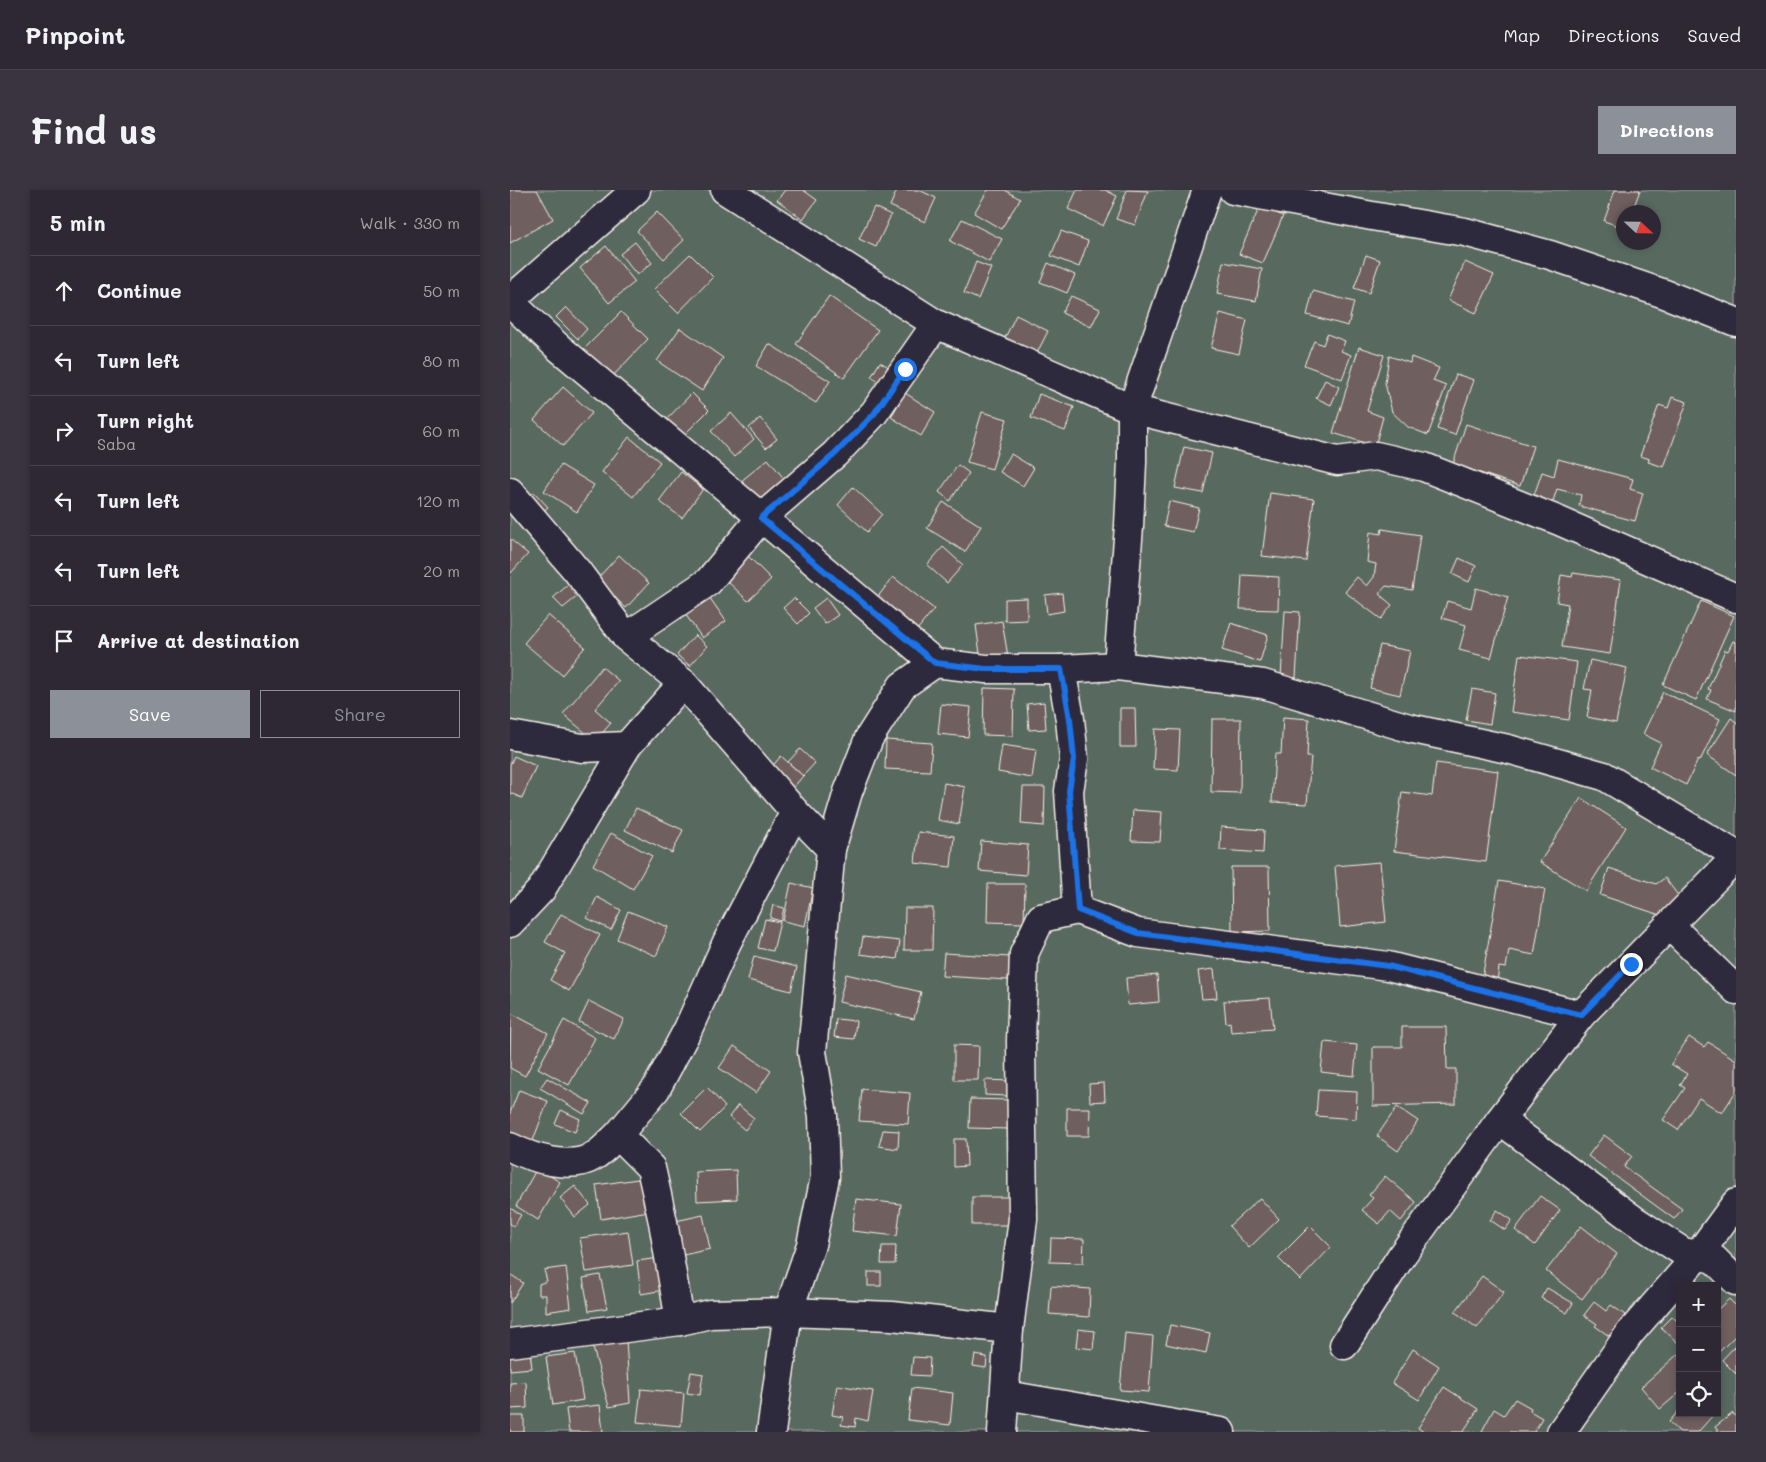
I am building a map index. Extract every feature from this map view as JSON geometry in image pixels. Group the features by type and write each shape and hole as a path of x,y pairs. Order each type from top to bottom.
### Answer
{"street":[{"path":"636,190 510,301 558,347 935,663 986,669 1061,669 1118,666 1263,684 1409,728 1508,750 1604,776 1736,856 1581,1015 1500,1120 1402,1255 1344,1345"},
{"path":"725,190 936,324 1132,409 1337,461 1376,456 1424,467 1557,520 1736,598"},
{"path":"1118,666 1129,526 1132,409 1207,190"},
{"path":"1234,190 1465,232 1550,255 1666,294 1736,322"},
{"path":"626,637 708,582 761,518 835,454 874,414 936,324"},
{"path":"510,492 577,572 626,637 683,683 795,812 831,849"},
{"path":"771,1432 788,1312 811,1245 825,1177 823,1116 812,1052 831,849 848,792 869,738 902,686 935,663"},
{"path":"1061,669 1070,719 1074,759 1069,791 1078,910"},
{"path":"510,923 541,890 628,746 683,683"},
{"path":"510,735 582,748 628,746"},
{"path":"510,1148 547,1160 575,1163 594,1157 618,1135 656,1089 688,1029 727,942 795,812"},
{"path":"1002,1432 1009,1330 1023,1219 1021,1041 1024,954 1041,918 1078,910 1138,933 1388,966 1581,1015"},
{"path":"1669,925 1736,990"},
{"path":"1500,1120 1634,1220 1683,1252 1714,1259 1736,1281"},
{"path":"618,1135 651,1168 680,1321"},
{"path":"1562,1432 1630,1333 1698,1255 1736,1203"},
{"path":"510,1343 680,1321 710,1314 788,1312 892,1316 1009,1330"},
{"path":"1006,1395 1221,1432"}],"green space":[{"path":"510,190 1736,190 1736,1432 510,1432"}],"building":[{"path":"510,190 537,190 553,219 510,243"},
{"path":"785,190 803,190 817,200 803,219 777,200"},
{"path":"897,190 919,190 936,198 925,222 890,206"},
{"path":"988,190 1005,190 1020,199 1001,229 974,213"},
{"path":"1077,190 1105,190 1117,196 1103,226 1068,209"},
{"path":"1127,190 1148,191 1135,225 1116,219"},
{"path":"1615,190 1640,190 1635,205 1616,205 1616,225 1604,221"},
{"path":"1260,206 1283,216 1263,263 1239,254"},
{"path":"874,207 891,215 876,247 859,239"},
{"path":"657,212 684,240 664,259 637,231"},
{"path":"962,219 1002,239 989,262 950,241"},
{"path":"1061,231 1088,241 1079,267 1051,256"},
{"path":"635,242 652,263 637,275 620,254"},
{"path":"606,246 635,282 609,303 580,268"},
{"path":"690,254 713,277 678,313 654,289"},
{"path":"1366,255 1380,260 1369,293 1354,288"},
{"path":"976,262 991,268 978,299 964,293"},
{"path":"1223,262 1262,269 1256,301 1217,294"},
{"path":"1465,262 1494,275 1476,313 1448,300"},
{"path":"1048,263 1075,275 1067,293 1040,282"},
{"path":"1313,291 1354,302 1348,326 1307,315"},
{"path":"829,296 878,330 844,378 796,344"},
{"path":"1071,296 1100,309 1091,327 1062,313"},
{"path":"566,307 587,329 578,339 556,317"},
{"path":"621,312 648,339 611,378 583,350"},
{"path":"1220,313 1247,320 1239,354 1211,348"},
{"path":"1016,315 1048,331 1036,355 1004,340"},
{"path":"680,328 723,358 702,391 657,361"},
{"path":"1327,334 1345,341 1341,351 1351,355 1342,379 1304,365 1314,341 1323,345"},
{"path":"769,344 830,381 816,403 756,366"},
{"path":"1359,347 1384,355 1367,411 1383,417 1375,446 1333,433"},
{"path":"1389,356 1410,363 1411,357 1439,368 1433,381 1446,386 1428,435 1408,427 1392,412 1385,383"},
{"path":"880,362 892,369 883,384 871,377"},
{"path":"1456,374 1474,380 1455,435 1437,429"},
{"path":"1325,380 1339,387 1331,405 1316,398"},
{"path":"563,387 592,413 563,446 534,420"},
{"path":"692,393 709,410 681,438 665,421"},
{"path":"905,393 935,412 921,436 891,417"},
{"path":"1039,394 1074,407 1065,431 1031,418"},
{"path":"1672,397 1687,402 1664,467 1648,462 1650,459 1640,456 1659,405 1668,408"},
{"path":"982,412 1007,419 992,469 967,462"},
{"path":"731,413 754,439 734,457 711,431"},
{"path":"760,418 777,439 766,448 749,428"},
{"path":"1466,424 1533,446 1520,486 1453,464"},
{"path":"629,437 660,462 633,497 602,472"},
{"path":"1184,447 1212,453 1203,493 1175,488"},
{"path":"1011,454 1034,468 1023,486 1000,472"},
{"path":"768,459 786,481 759,504 740,482"},
{"path":"1558,459 1633,479 1630,489 1643,493 1635,521 1579,506 1581,495 1557,489 1552,504 1533,498 1542,472 1554,476"},
{"path":"561,465 594,485 577,512 544,491"},
{"path":"958,465 969,473 950,501 939,492"},
{"path":"681,472 703,489 682,518 659,501"},
{"path":"853,487 882,514 867,532 838,505"},
{"path":"534,492 548,507 539,515 526,499"},
{"path":"1270,493 1314,499 1306,561 1262,556"},
{"path":"1169,501 1199,508 1193,532 1164,526"},
{"path":"943,502 981,526 965,552 927,528"},
{"path":"1382,529 1420,535 1412,590 1386,586 1379,594 1392,605 1381,619 1345,592 1357,577 1367,586 1374,577 1376,564 1367,562 1370,532 1381,534"},
{"path":"510,539 528,554 511,573 510,572"},
{"path":"943,547 963,565 947,583 927,565"},
{"path":"746,554 771,579 748,601 723,577"},
{"path":"619,555 649,583 626,608 596,580"},
{"path":"1459,558 1476,566 1469,582 1452,574"},
{"path":"1573,573 1621,580 1610,654 1562,647 1568,604 1557,602 1561,575 1572,577"},
{"path":"1242,575 1279,577 1278,610 1240,609"},
{"path":"893,577 934,609 913,635 873,603"},
{"path":"569,584 579,595 563,608 553,598"},
{"path":"1476,588 1508,597 1491,658 1459,650 1466,625 1442,618 1447,601 1471,608"},
{"path":"1062,593 1064,611 1047,614 1045,595"},
{"path":"707,594 726,621 702,638 683,611"},
{"path":"794,598 809,613 798,624 783,608"},
{"path":"826,598 838,615 825,624 813,608"},
{"path":"1027,598 1027,620 1005,621 1005,599"},
{"path":"1701,601 1734,616 1696,700 1663,685"},
{"path":"1285,611 1300,612 1296,678 1281,677"},
{"path":"548,615 585,647 562,675 524,643"},
{"path":"1002,621 1008,657 981,661 976,625"},
{"path":"1231,623 1268,635 1260,662 1222,650"},
{"path":"695,635 707,646 690,666 677,655"},
{"path":"1733,641 1736,642 1736,711 1707,699 1711,690 1708,689 1725,650 1728,651"},
{"path":"1380,645 1410,651 1400,695 1370,688"},
{"path":"1519,655 1577,662 1569,720 1511,712"},
{"path":"1590,660 1627,668 1616,723 1587,717 1592,690 1584,689"},
{"path":"602,667 619,681 595,709 611,723 595,741 563,714"},
{"path":"984,688 1014,689 1013,736 983,735"},
{"path":"1472,689 1495,693 1490,724 1466,720"},
{"path":"1663,692 1720,719 1686,785 1650,767 1661,743 1643,734"},
{"path":"1044,702 1046,729 1029,730 1027,704"},
{"path":"941,704 971,707 968,737 938,734"},
{"path":"1120,708 1135,708 1136,747 1120,747"},
{"path":"1283,717 1309,719 1307,757 1311,757 1307,804 1272,802 1275,754 1281,754"},
{"path":"1731,718 1736,722 1736,775 1707,755"},
{"path":"1212,719 1241,719 1240,793 1211,792"},
{"path":"1155,729 1180,730 1178,770 1153,769"},
{"path":"886,740 932,743 930,771 885,769"},
{"path":"1002,745 1036,750 1032,778 998,772"},
{"path":"800,749 815,763 803,776 788,762"},
{"path":"514,756 536,766 522,798 510,793 510,765"},
{"path":"781,756 803,776 792,789 770,769"},
{"path":"1436,763 1498,771 1486,862 1394,851 1402,792 1432,796"},
{"path":"944,783 965,787 959,824 938,820"},
{"path":"1023,787 1045,787 1044,826 1021,824"},
{"path":"1581,798 1626,827 1586,891 1540,862"},
{"path":"636,808 683,830 672,853 625,830"},
{"path":"1133,810 1162,812 1160,842 1131,841"},
{"path":"1221,827 1264,830 1263,853 1220,850"},
{"path":"918,832 954,836 951,867 915,863"},
{"path":"611,833 652,856 633,889 593,865"},
{"path":"981,841 1028,845 1026,875 979,871"},
{"path":"1380,862 1386,922 1340,927 1335,866"},
{"path":"1231,867 1269,867 1270,931 1232,932"},
{"path":"1609,868 1656,884 1665,878 1680,898 1666,917 1600,895"},
{"path":"1499,881 1545,889 1534,955 1509,950 1506,968 1499,967 1497,982 1482,979"},
{"path":"791,883 813,888 805,926 783,921"},
{"path":"988,884 1025,884 1024,923 987,922"},
{"path":"597,897 621,910 611,930 587,918"},
{"path":"773,905 784,908 781,921 770,918"},
{"path":"905,908 933,908 932,950 904,950"},
{"path":"628,911 668,927 656,956 617,939"},
{"path":"561,914 600,935 569,991 550,980 565,953 545,942"},
{"path":"765,919 780,922 773,951 758,948"},
{"path":"863,937 900,941 897,959 860,954"},
{"path":"944,953 1010,957 1008,980 942,976"},
{"path":"754,956 797,967 791,991 748,980"},
{"path":"1214,969 1217,998 1202,999 1198,971"},
{"path":"846,974 921,992 914,1019 839,1002"},
{"path":"1157,975 1159,1002 1128,1005 1126,978"},
{"path":"1270,998 1273,1029 1231,1032 1230,1022 1226,1023 1224,1001"},
{"path":"589,1001 624,1019 614,1039 579,1022"},
{"path":"511,1013 548,1033 525,1076 510,1068"},
{"path":"836,1019 856,1021 854,1039 834,1037"},
{"path":"564,1020 595,1038 569,1085 538,1068"},
{"path":"1402,1027 1446,1027 1447,1069 1456,1069 1456,1104 1373,1106 1373,1047 1402,1047"},
{"path":"1689,1037 1704,1047 1708,1042 1736,1060 1736,1091 1722,1113 1699,1098 1678,1130 1663,1120 1685,1088 1680,1085 1687,1074 1671,1064"},
{"path":"1324,1042 1357,1045 1354,1076 1321,1072"},
{"path":"954,1045 979,1046 978,1080 954,1080"},
{"path":"734,1046 771,1071 756,1093 719,1068"},
{"path":"547,1078 591,1103 584,1114 540,1088"},
{"path":"985,1080 1010,1081 1009,1096 985,1095"},
{"path":"1104,1083 1105,1101 1090,1102 1089,1084"},
{"path":"707,1087 725,1107 700,1132 681,1113"},
{"path":"862,1089 910,1093 908,1124 859,1121"},
{"path":"519,1090 548,1101 532,1143 510,1135 510,1113"},
{"path":"1318,1090 1357,1092 1356,1119 1316,1116"},
{"path":"970,1099 1011,1100 1010,1129 969,1128"},
{"path":"738,1105 754,1118 745,1130 729,1117"},
{"path":"1397,1107 1418,1121 1398,1151 1377,1136"},
{"path":"1067,1108 1090,1108 1089,1136 1067,1136"},
{"path":"561,1110 580,1119 575,1132 555,1124"},
{"path":"883,1130 899,1131 898,1149 879,1146"},
{"path":"1604,1135 1632,1156 1624,1167 1682,1209 1674,1219 1588,1156"},
{"path":"954,1139 966,1139 967,1166 954,1167"},
{"path":"537,1168 560,1182 538,1220 516,1206"},
{"path":"736,1170 737,1199 697,1201 696,1172"},
{"path":"1385,1176 1416,1202 1401,1221 1390,1211 1379,1224 1362,1210 1373,1198 1369,1195"},
{"path":"645,1178 649,1211 601,1219 596,1185"},
{"path":"575,1186 590,1205 575,1217 560,1198"},
{"path":"1540,1196 1560,1210 1535,1245 1515,1230"},
{"path":"972,1197 1010,1197 1010,1225 972,1225"},
{"path":"1260,1198 1279,1219 1249,1248 1229,1226"},
{"path":"856,1199 901,1204 897,1236 852,1231"},
{"path":"510,1208 521,1215 514,1226 510,1224"},
{"path":"1497,1210 1512,1220 1505,1230 1490,1220"},
{"path":"703,1215 710,1249 679,1256 671,1222"},
{"path":"1310,1226 1331,1247 1300,1280 1278,1258"},
{"path":"1581,1226 1617,1254 1582,1299 1546,1271"},
{"path":"628,1231 633,1265 586,1272 580,1238"},
{"path":"1051,1238 1084,1239 1083,1263 1050,1262"},
{"path":"882,1246 896,1246 895,1264 881,1264"},
{"path":"660,1258 664,1290 641,1294 637,1261"},
{"path":"566,1267 571,1308 546,1312 546,1295 539,1295 539,1284 547,1281 544,1270"},
{"path":"868,1272 881,1272 881,1286 868,1286"},
{"path":"510,1274 523,1283 510,1303"},
{"path":"600,1275 607,1308 589,1311 583,1278"},
{"path":"1482,1276 1504,1292 1477,1328 1455,1312"},
{"path":"1051,1286 1090,1289 1089,1317 1049,1314"},
{"path":"1547,1288 1573,1303 1567,1313 1541,1298"},
{"path":"1729,1299 1736,1306 1736,1335 1721,1350 1721,1327 1721,1306"},
{"path":"1594,1302 1606,1311 1611,1305 1625,1315 1609,1336 1584,1315"},
{"path":"1672,1316 1676,1320 1676,1341 1661,1327"},
{"path":"1170,1325 1210,1333 1206,1353 1166,1344"},
{"path":"1078,1329 1095,1331 1093,1349 1076,1347"},
{"path":"1125,1333 1153,1336 1149,1392 1120,1390"},
{"path":"626,1340 630,1403 609,1407 592,1344"},
{"path":"1736,1345 1736,1374 1722,1360"},
{"path":"1413,1349 1439,1366 1419,1400 1392,1383"},
{"path":"530,1352 532,1368 510,1370 510,1355"},
{"path":"575,1353 583,1400 553,1405 546,1357"},
{"path":"975,1355 987,1357 986,1368 973,1366"},
{"path":"1676,1356 1676,1395 1660,1409 1641,1387"},
{"path":"913,1357 930,1358 929,1376 911,1375"},
{"path":"691,1372 703,1374 700,1395 687,1393"},
{"path":"526,1382 527,1408 510,1409 510,1383"},
{"path":"837,1385 873,1391 868,1421 856,1418 855,1427 841,1425 843,1417 832,1415"},
{"path":"1444,1387 1478,1409 1463,1432 1424,1432 1418,1428"},
{"path":"912,1388 953,1393 950,1425 908,1420"},
{"path":"641,1389 684,1393 681,1426 637,1422"},
{"path":"1515,1399 1531,1408 1530,1411 1542,1418 1534,1432 1482,1431 1494,1409 1504,1415"},
{"path":"600,1405 603,1432 569,1432 566,1409"},
{"path":"1733,1413 1736,1417 1736,1432 1719,1432 1715,1427"},
{"path":"1676,1414 1676,1417 1711,1417 1698,1432 1680,1432 1669,1422"},
{"path":"510,1416 524,1416 524,1432 510,1432"}],"route":[{"path":"905,369 874,414 835,454 761,518 935,663 986,669 1061,669 1070,719 1074,759 1069,791 1078,910 1138,933 1388,966 1581,1015 1631,964"}]}
